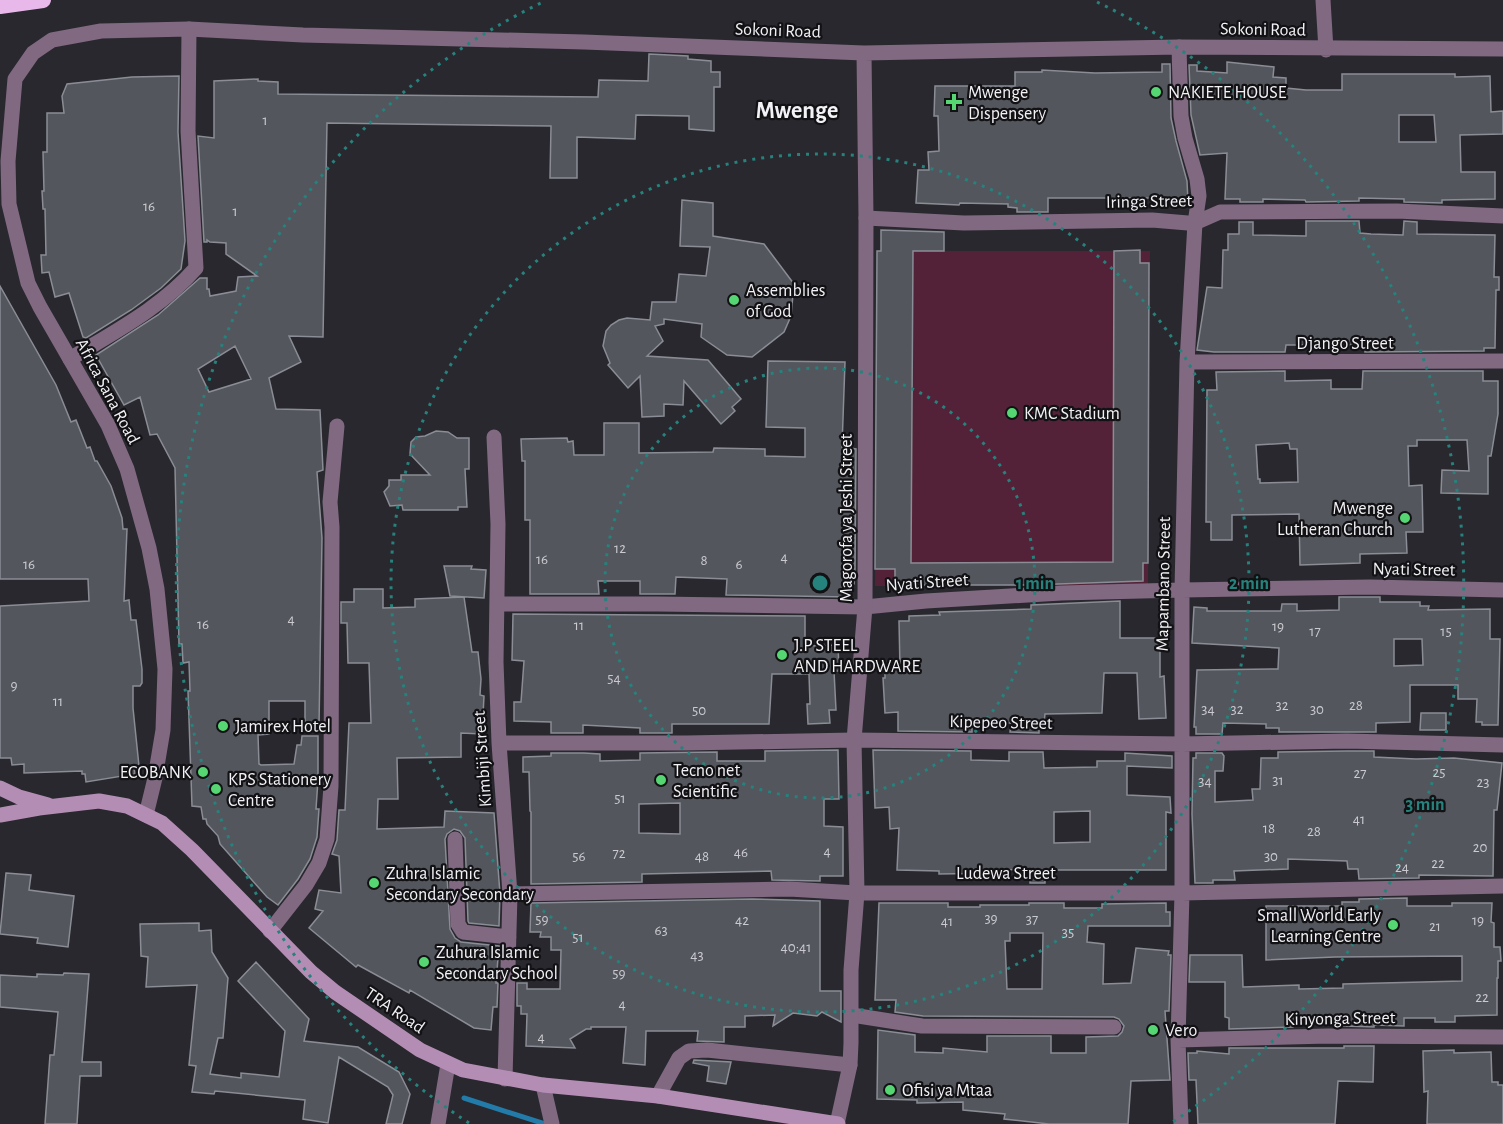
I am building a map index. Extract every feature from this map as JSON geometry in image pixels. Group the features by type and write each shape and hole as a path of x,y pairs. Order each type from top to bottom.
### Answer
{"highway":[{"path":"0,6 43,0"}],"main road":[{"path":"0,788 19,797 54,806"},
{"name":"TRA Road","path":"0,816 99,801 127,806 162,823 192,850 311,972 355,1007 420,1050 463,1070 543,1085 658,1096 838,1124"}],"street":[{"path":"1323,0 1326,50"},
{"path":"70,360 155,306 182,284 196,268 189,132 189,29"},
{"name":"Sokoni Road","path":"52,40 101,31 189,29 303,35 562,41 864,53 1179,47 1326,50 1503,49"},
{"name":"Africa Sana Road","path":"52,40 33,53 15,79 9,204 28,283 108,425 127,469 149,548 157,590 165,669 163,730 146,815"},
{"name":"Mapambano Street","path":"1179,47 1181,116 1199,188 1187,362 1182,590 1182,893 1178,1040 1181,1124"},
{"name":"Magorofa ya Jeshi Street","path":"838,1124 850,1065 851,970 857,893 854,740 865,607 864,53"},
{"name":"Iringa Street","path":"866,218 964,223 1152,220 1195,222 1220,212 1397,211 1503,216"},
{"name":"Django Street","path":"1187,362 1503,361"},
{"path":"270,931 306,885 319,862 327,839 331,786 332,527 330,502 337,426"},
{"name":"Kimbiji Street","path":"494,437 498,524 496,662 510,894 505,1079"},
{"name":"Nyati Street","path":"497,604 865,607 1061,593 1370,587 1503,590"},
{"name":"Kipepeo Street","path":"500,743 854,740 1182,744 1347,741 1503,745"},
{"path":"455,839 458,924 463,932 509,937"},
{"name":"Ludewa Street","path":"510,894 789,889 857,893 1182,893 1503,886"},
{"path":"852,1015 922,1026 1114,1027"},
{"name":"Kinyonga Street","path":"1178,1040 1328,1036 1503,1037"},
{"path":"658,1096 679,1058 689,1051 707,1050 850,1065"},
{"path":"438,1124 448,1064"},
{"path":"543,1085 552,1124"}],"shaded area":[{"name":"KMC Stadium","path":"877,251 1150,251 1148,585 875,586"}],"building":[{"path":"649,54 688,56 688,59 711,61 711,72 720,72 720,87 714,87 714,131 689,129 689,116 636,115 635,139 577,137 577,178 550,178 551,126 327,123 323,337 289,336 301,362 269,378 276,409 320,410 323,470 317,472 322,538 319,726 305,726 305,701 269,701 269,734 258,735 259,764 261,765 294,764 297,745 301,745 302,736 318,736 317,837 310,859 278,905 267,897 220,844 218,836 207,824 206,819 203,819 201,807 192,806 189,662 183,663 182,644 179,644 175,468 157,434 150,435 140,397 124,405 96,355 158,315 200,278 207,278 207,289 209,289 210,296 236,291 238,277 257,276 226,254 226,243 207,240 204,242 198,136 214,138 214,81 258,79 258,81 278,82 278,94 598,97 599,80 648,81","holes":["235,346 251,379 209,392 198,369"]},
{"path":"1227,62 1274,67 1273,77 1286,78 1286,88 1306,90 1342,90 1342,74 1490,76 1491,112 1503,111 1503,134 1460,135 1461,172 1495,172 1495,199 1442,200 1442,203 1359,198 1359,201 1306,202 1305,200 1263,199 1263,202 1240,202 1240,199 1225,199 1227,153 1200,155 1191,115 1189,65 1197,65 1197,71 1227,73","holes":["1399,115 1434,115 1436,142 1399,142"]},
{"path":"1162,64 1170,64 1171,118 1187,181 1188,202 1176,204 1175,198 1048,198 1048,212 1017,212 1017,208 1008,207 1008,204 916,203 918,170 929,170 928,152 939,151 938,116 934,116 935,86 1015,86 1015,72 1042,72 1042,70 1095,73 1162,72"},
{"path":"179,76 178,132 185,241 181,269 161,288 131,310 86,338 83,337 69,293 55,297 49,272 42,273 41,255 46,255 45,209 43,209 42,191 44,191 43,152 47,152 47,113 64,113 62,96 67,84 132,77"},
{"path":"682,200 713,203 713,236 764,244 794,284 791,316 784,332 752,357 727,355 701,337 702,324 664,319 664,324 655,326 663,341 647,356 708,360 741,399 732,407 735,411 721,424 684,381 683,405 664,404 664,416 642,417 640,376 628,388 608,365 610,363 603,346 606,331 619,320 627,318 650,320 652,302 676,302 679,274 706,276 710,247 680,246"},
{"path":"1306,221 1359,221 1360,233 1371,234 1403,235 1404,221 1417,222 1417,234 1495,235 1494,277 1499,277 1499,290 1496,290 1495,348 1484,348 1484,351 1365,352 1365,346 1315,342 1315,345 1286,345 1285,352 1197,350 1207,287 1222,288 1223,250 1228,250 1228,234 1239,234 1239,222 1253,222 1253,235 1306,236"},
{"path":"881,230 944,232 944,251 913,251 911,563 1113,562 1114,251 1140,250 1140,263 1149,263 1148,563 1143,563 1143,581 1030,585 895,585 895,569 875,569 877,251 881,251"},
{"path":"0,286 56,385 71,422 76,420 87,448 90,447 95,461 111,486 122,518 123,529 127,529 124,601 129,600 131,620 136,620 142,669 142,683 140,686 133,686 139,766 134,767 135,774 86,782 82,771 24,773 24,764 12,765 11,758 0,758 0,606 89,601 88,579 0,579"},
{"path":"768,361 845,362 842,447 856,449 855,569 850,597 726,595 727,579 676,577 675,594 640,594 640,581 598,581 599,594 530,594 530,520 525,520 525,461 522,461 521,439 567,438 568,442 573,441 574,455 604,455 604,423 639,423 639,453 713,452 714,448 765,449 765,456 805,457 805,428 766,427"},
{"path":"1285,371 1285,381 1331,380 1331,389 1362,389 1363,371 1483,371 1483,381 1498,381 1498,414 1491,456 1488,456 1488,494 1441,493 1442,470 1469,471 1467,440 1417,440 1417,446 1408,446 1409,486 1422,485 1423,532 1406,532 1407,553 1360,554 1360,563 1300,565 1299,514 1232,515 1232,540 1211,540 1211,522 1206,522 1207,390 1217,390 1216,372","holes":["1289,443 1290,449 1297,449 1298,482 1260,483 1256,445"]},
{"path":"436,431 448,432 457,438 469,438 469,469 465,469 467,507 458,507 458,510 403,510 402,505 390,506 384,492 389,486 389,480 401,480 401,475 430,475 410,454 411,442 416,437"},
{"path":"444,566 472,566 471,569 486,570 484,598 450,596"},
{"path":"354,589 383,589 383,608 415,607 415,599 464,597 472,652 478,652 480,695 484,696 482,734 461,733 461,757 397,758 398,799 378,799 377,829 444,827 445,811 494,813 500,894 499,926 469,923 465,838 460,831 454,829 447,834 445,839 450,929 455,938 461,942 499,946 497,1007 493,1007 491,1030 474,1028 410,990 409,993 358,965 356,967 309,928 323,911 315,909 319,890 341,893 339,856 332,854 337,840 339,810 345,810 349,723 371,723 369,663 348,663 347,623 341,623 341,602 354,602"},
{"path":"1339,597 1380,597 1380,602 1420,602 1420,606 1429,606 1428,610 1490,609 1490,639 1500,639 1498,725 1482,725 1482,722 1476,722 1477,699 1458,699 1458,685 1410,685 1410,722 1376,723 1376,732 1279,732 1279,728 1266,728 1266,724 1223,723 1222,734 1196,734 1196,727 1194,727 1197,670 1278,669 1279,648 1192,643 1194,607 1207,608 1207,611 1281,611 1282,604 1297,604 1297,611 1339,610","holes":["1394,639 1422,639 1423,665 1394,666"]},
{"path":"1120,601 1120,638 1160,638 1160,677 1164,676 1166,718 1139,719 1137,673 1104,673 1102,713 1045,714 1044,723 1039,723 1039,733 1010,732 1011,723 972,722 972,732 898,731 898,712 885,713 883,678 885,678 885,668 900,668 899,621 909,621 909,616 940,615 939,612 1031,609 1031,605"},
{"path":"513,614 805,616 805,646 838,645 839,671 834,671 836,710 829,710 830,723 808,724 809,674 772,674 769,724 672,724 672,733 640,733 640,728 583,725 583,733 551,733 551,722 514,721 514,702 521,702 524,661 512,660"},
{"path":"1421,713 1446,713 1446,730 1420,730"},
{"path":"838,750 839,799 824,799 824,826 843,827 843,876 820,876 820,881 772,880 771,871 642,874 642,882 531,884 529,772 523,772 523,757 551,756 551,753 584,753 600,754 600,761 640,760 640,753 717,752 717,761 765,761 765,751","holes":["680,803 680,834 639,833 639,804"]},
{"path":"873,750 971,751 971,760 1009,761 1009,752 1043,752 1044,768 1097,767 1097,761 1125,761 1125,753 1172,756 1172,768 1127,766 1127,795 1170,797 1171,813 1166,812 1166,870 1045,870 1045,883 1030,883 1030,869 1000,870 1000,873 939,874 939,871 897,870 899,828 890,829 889,807 875,808","holes":["1090,811 1090,842 1054,843 1054,812"]},
{"path":"1374,751 1374,757 1454,758 1502,763 1497,810 1494,810 1493,876 1419,875 1419,878 1359,879 1358,869 1348,869 1347,861 1288,859 1288,869 1234,871 1235,880 1195,883 1192,814 1193,758 1196,758 1196,753 1222,753 1224,756 1223,771 1215,771 1215,802 1253,800 1252,789 1260,789 1261,758 1278,758 1278,752"},
{"path":"6,873 31,875 29,890 74,896 68,947 37,943 38,938 0,934"},
{"path":"1407,898 1407,906 1492,903 1491,922 1494,923 1494,947 1500,947 1501,961 1498,961 1497,1015 1455,1016 1455,1022 1435,1022 1435,1018 1404,1018 1404,1026 1374,1025 1374,1027 1344,1026 1344,1017 1293,1018 1293,1027 1229,1029 1229,1018 1225,1017 1225,982 1189,982 1190,955 1242,955 1243,987 1299,985 1299,989 1343,988 1343,984 1462,981 1462,956 1266,960 1266,906 1342,906 1342,902 1359,902 1359,899"},
{"path":"752,899 820,901 820,991 841,991 841,1022 822,1012 817,1016 793,1013 773,1026 775,1015 745,1016 745,1027 724,1027 724,1042 697,1041 698,1031 646,1031 645,1065 623,1063 626,1027 586,1029 570,1039 575,1048 526,1046 527,1014 521,1014 521,1006 517,1006 517,983 527,983 527,989 560,989 561,950 551,950 551,937 540,937 541,932 530,932 531,903"},
{"path":"879,903 948,903 948,907 980,907 980,905 1064,903 1064,908 1102,908 1102,904 1166,903 1166,912 1170,912 1170,926 1088,926 1087,942 1104,944 1103,984 1131,983 1136,948 1169,951 1168,955 1171,955 1169,1011 1165,1011 1170,1080 1131,1081 1128,1124 1049,1124 1004,1119 1005,1114 963,1110 963,1102 917,1103 917,1100 877,1099 878,1030 915,1035 915,1052 943,1053 943,1048 987,1052 987,1036 1051,1036 1051,1053 1086,1053 1086,1037 1118,1036 1122,1032 1124,1026 1119,1019 1114,1017 923,1016 895,1012 896,1000 875,1000","holes":["1010,933 1043,933 1042,989 1007,989 1005,941 1010,941"]},
{"path":"199,923 199,931 211,930 212,952 228,978 223,1038 218,1038 210,1074 241,1078 241,1073 279,1077 285,1031 238,981 256,962 309,1019 304,1041 358,1047 399,1072 410,1094 402,1124 386,1124 393,1095 388,1087 339,1057 328,1123 303,1119 305,1100 215,1091 214,1094 192,1092 196,1066 189,1065 197,985 146,987 148,957 141,956 140,924"},
{"path":"64,973 89,974 82,1062 101,1062 101,1076 80,1076 77,1124 45,1124 50,1055 54,1055 58,1012 0,1007 0,975 37,977 37,974 63,975"},
{"path":"1344,1046 1374,1046 1373,1082 1338,1081 1335,1124 1198,1124 1196,1080 1189,1080 1188,1053 1197,1053 1197,1051 1229,1054 1229,1048 1344,1048"},
{"path":"1454,1050 1454,1053 1491,1052 1492,1082 1503,1085 1503,1124 1427,1124 1428,1091 1424,1092 1423,1051"},
{"path":"694,1060 731,1062 726,1084 707,1081 709,1066 693,1063"}],"waterway":[{"path":"464,1098 545,1124"}],"place":[{"name":"NAKIETE HOUSE","path":"1156,92"},
{"name":"Mwenge Dispensery","path":"954,102"},
{"name":"Assemblies of God","path":"734,300"},
{"name":"KMC Stadium","path":"1012,413"},
{"name":"Mwenge Lutheran Church","path":"1405,518"},
{"name":"J.P STEEL AND HARDWARE","path":"782,655"},
{"name":"Jamirex Hotel","path":"223,726"},
{"name":"ECOBANK","path":"203,772"},
{"name":"Tecno net Scientific","path":"661,780"},
{"name":"KPS Stationery Centre","path":"216,789"},
{"name":"Zuhra Islamic Secondary Secondary","path":"374,883"},
{"name":"Small World Early Learning Centre","path":"1393,925"},
{"name":"Zuhura Islamic Secondary School","path":"424,962"},
{"name":"Vero","path":"1153,1030"},
{"name":"Ofisi ya Mtaa","path":"890,1090"}],"district":[{"name":"Mwenge","path":"797,110"}]}
